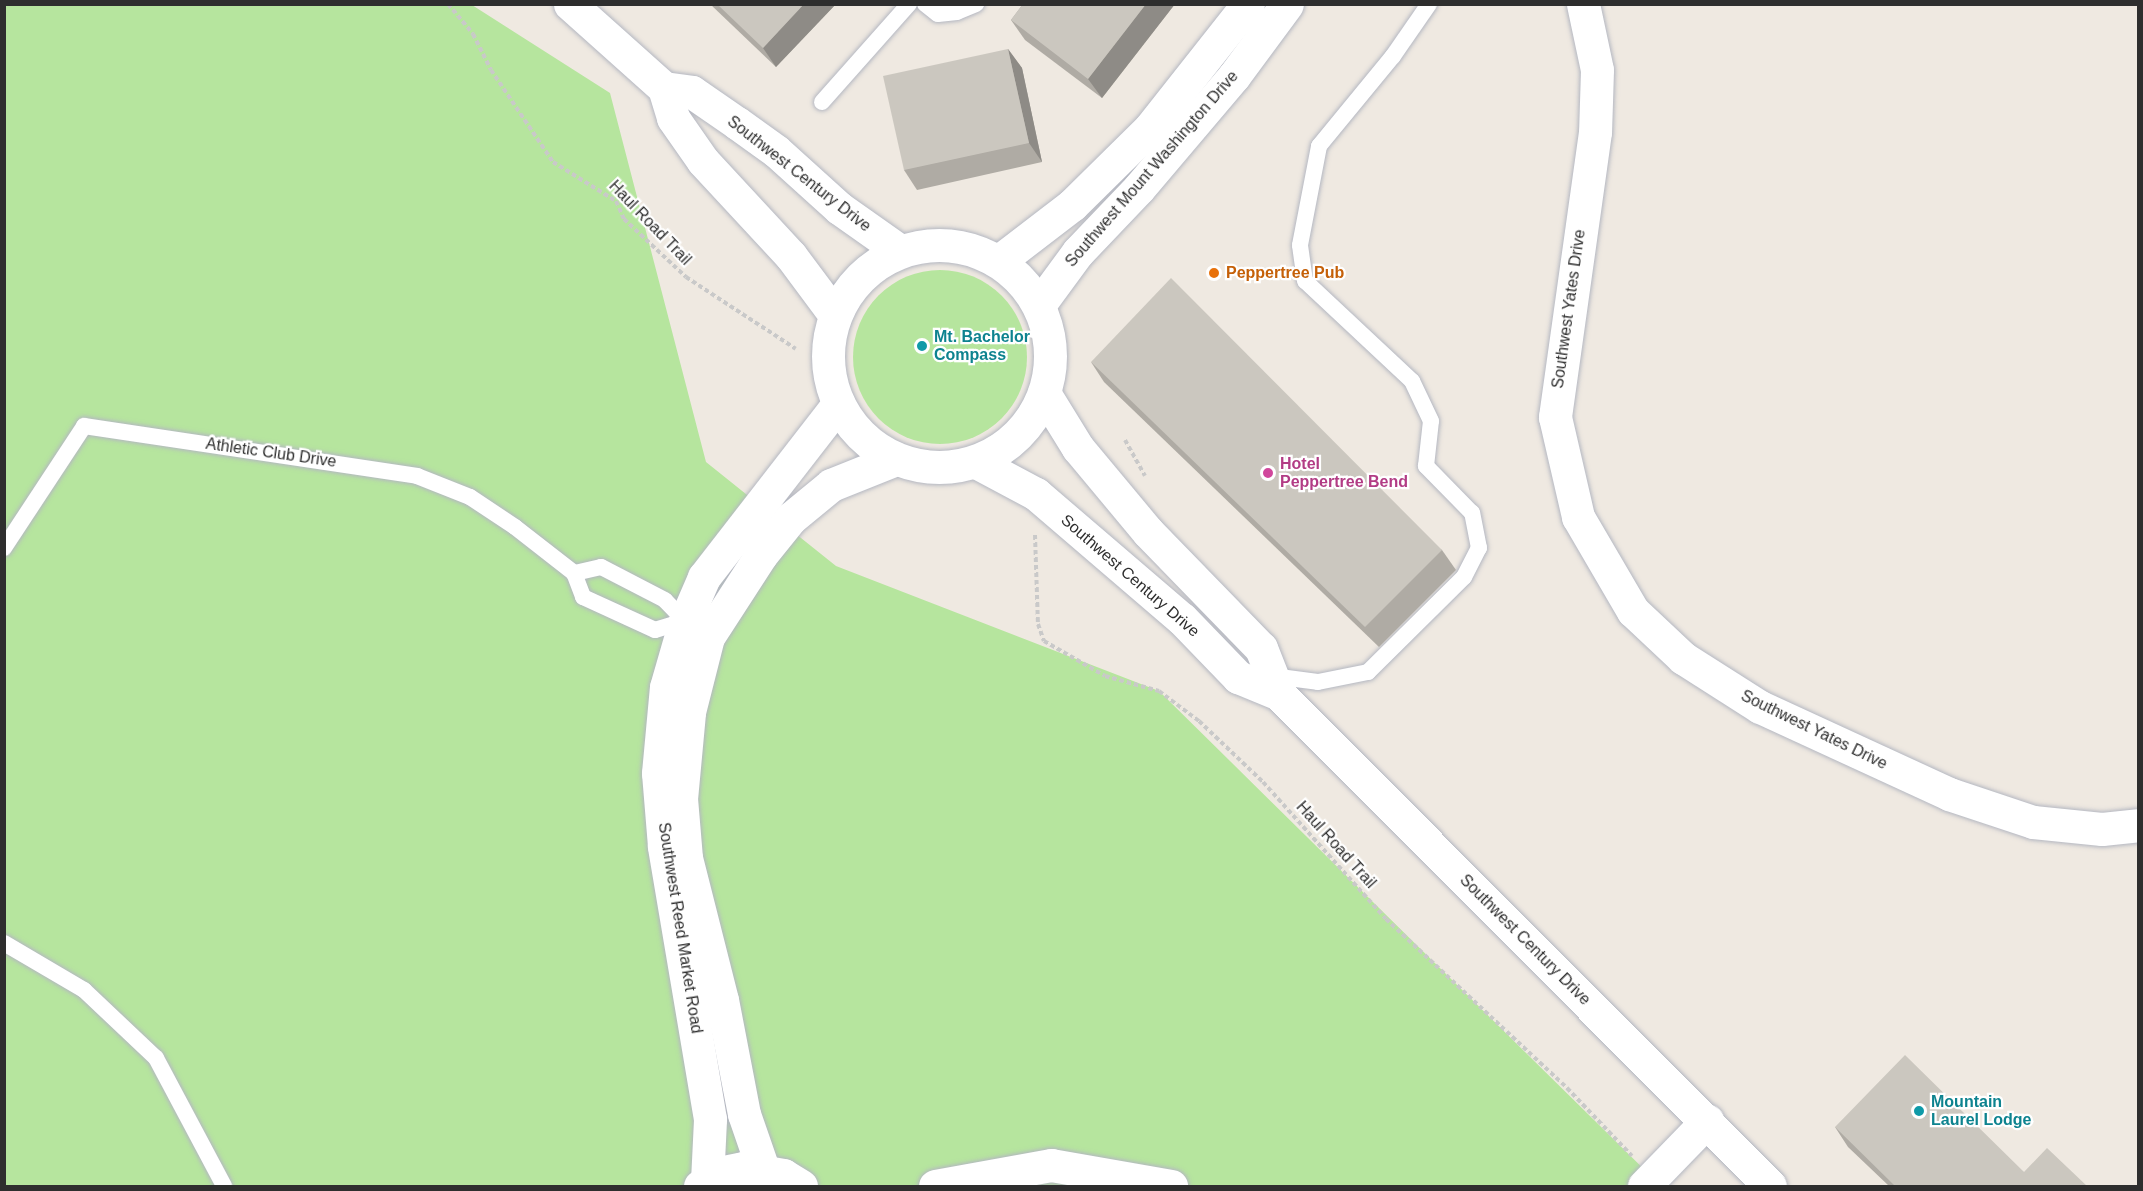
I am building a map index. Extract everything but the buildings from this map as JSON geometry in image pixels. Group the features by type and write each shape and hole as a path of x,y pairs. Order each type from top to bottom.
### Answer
{"main road":[{"path":"570,4 664,88 673,118 703,161 791,256 835,315"},
{"name":"Southwest Mount Washington Drive","path":"999,261 1072,205 1150,128 1248,4"},
{"name":"Southwest Mount Washington Drive","path":"1039,305 1078,252 1139,188 1234,76 1287,4"},
{"name":"Southwest Yates Drive","path":"1583,4 1597,70 1594,132 1555,417 1578,517 1633,611 1683,658 1760,706 1949,794 2033,822 2102,829 2139,825"},
{"name":"Southwest Century Drive","path":"664,88 692,92 776,151 838,208 900,250"},
{"path":"934,244 956,246 999,261 1022,280 1039,305 1048,334 1050,364 1044,393 1029,422 1005,446 976,462 949,467 922,467 896,459 872,446 838,404 829,375 828,344 835,315 850,287 865,273 900,250 934,244"},
{"name":"Southwest Century Drive","path":"1044,393 1078,448 1148,531 1261,648 1276,685 1770,1186"},
{"name":"Southwest Reed Market Road","path":"703,1184 710,1119 664,846 658,773 666,687 685,621 705,577 838,404"},
{"name":"Southwest Reed Market Road","path":"763,1169 744,1114 722,1000 686,858 681,799 689,712 708,637 761,555 791,518 831,485 896,459"},
{"name":"Southwest Century Drive","path":"976,462 1036,495 1182,619 1238,677 1276,685"},
{"path":"1649,1182 1707,1121"},
{"path":"935,1186 1051,1164 1091,1181 1171,1186"},
{"name":"Southwest Reed Market Road","path":"703,1184 724,1172 763,1169 801,1186"}],"lane":[{"path":"822,102 909,4"},
{"path":"925,4 938,14 957,12 976,4"},
{"path":"1276,685 1318,682 1368,672 1464,577 1479,548 1472,513 1426,465 1431,421 1412,381 1305,281 1300,245 1319,146 1393,56 1429,4"},
{"name":"Athletic Club Drive","path":"4,548 84,426 417,476 470,497 574,573 583,597 655,630 685,621"},
{"path":"574,573 601,567 665,600 685,621"},
{"path":"4,943 84,990 156,1058 224,1186"}],"path":[{"name":"Haul Road Trail","path":"448,4 473,34 491,70 553,162 616,201 624,219 686,277 796,349"},
{"name":"Haul Road Trail","path":"1034,528 1038,550 1038,624 1044,641 1105,676 1159,691 1199,721 1263,782 1386,919 1567,1088 1649,1182"}],"green space":[{"path":"5,4 472,5 610,93 706,462 836,566 1159,691 1661,1186 5,1186"},
{"path":"940,270 973,277 988,285 1001,296 1012,309 1020,324 1027,357 1020,390 1012,405 1001,418 988,429 973,437 940,444 907,437 892,429 879,418 868,405 860,390 853,357 860,324 868,309 879,296 892,285 907,277"}],"place":[{"name":"Peppertree Pub","path":"1214,273"},
{"name":"Mt. Bachelor Compass","path":"922,346"},
{"name":"Hotel Peppertree Bend","path":"1268,473"},
{"name":"Mountain Laurel Lodge","path":"1919,1111"}]}
